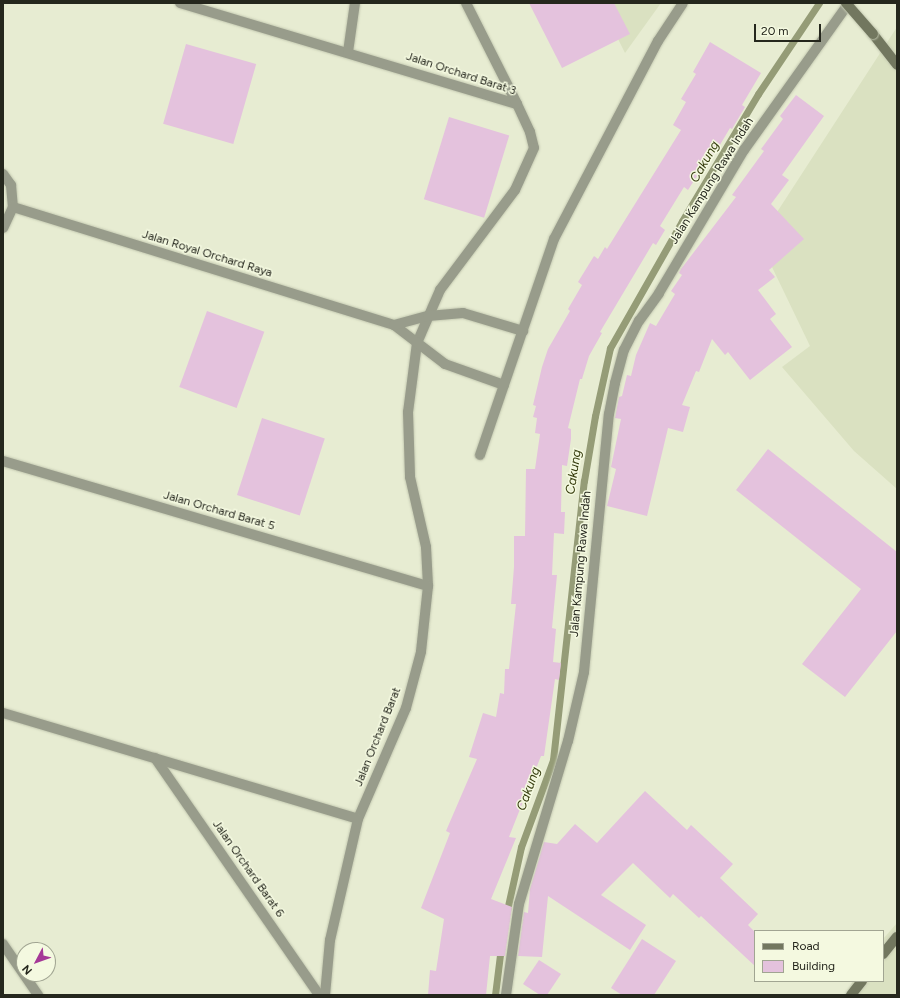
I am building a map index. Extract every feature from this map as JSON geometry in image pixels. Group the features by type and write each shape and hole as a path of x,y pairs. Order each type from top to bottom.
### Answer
{"main road":[{"path":"848,3 897,65"},
{"path":"884,953 897,937"},
{"path":"851,995 861,982"}],"street":[{"name":"Jalan Orchard Barat 3","path":"180,3 348,52 517,104 530,132 534,148 530,159 515,190 440,290 417,343"},
{"path":"348,52 355,3"},
{"path":"466,3 517,104"},
{"path":"480,455 554,239 658,41 683,3"},
{"name":"Jalan Kampung Rawa Indah","path":"506,995 519,904 568,741 584,672 609,414 615,383 624,350 639,321 659,293 744,150 848,3"},
{"path":"3,174 11,185 13,207 3,228"},
{"name":"Jalan Royal Orchard Raya","path":"13,207 394,325 445,364 504,385"},
{"path":"394,325 428,316 463,313 523,331"},
{"name":"Jalan Orchard Barat","path":"325,995 330,940 358,819 406,708 421,652 428,586 426,547 410,477 408,412 417,343"},
{"name":"Jalan Orchard Barat 5","path":"3,460 428,586"},
{"path":"3,713 358,819"},
{"name":"Jalan Orchard Barat 6","path":"155,758 320,995"},
{"path":"3,944 38,995"}],"shaded area":[{"path":"600,3 661,3 625,53"},
{"path":"897,27 897,489 854,451 782,367 810,346 759,240"},
{"path":"897,923 897,995 845,995 852,982 884,982 884,938"}],"building":[{"path":"529,3 614,3 630,34 562,68"},
{"path":"710,42 761,73 742,105 745,107 732,129 730,128 705,170 702,168 688,190 684,187 660,226 665,230 656,245 653,243 600,332 602,333 589,356 582,379 580,379 568,428 571,429 571,439 567,466 562,465 561,512 565,512 564,534 554,533 552,575 557,575 552,628 556,629 553,662 561,663 559,680 555,679 544,756 541,756 509,837 516,838 491,899 512,907 505,956 490,956 486,995 428,995 430,970 436,971 444,919 421,908 450,833 446,831 477,759 469,757 483,713 496,717 500,693 504,694 505,669 509,669 516,604 511,604 514,567 514,536 525,536 526,469 535,469 540,434 535,433 537,418 533,417 536,406 533,405 542,367 548,349 570,311 568,309 582,285 578,282 594,256 598,259 605,247 607,249 681,130 673,125 686,102 681,99 696,74 693,72"},
{"path":"186,44 256,64 233,144 163,124"},
{"path":"796,95 824,116 782,175 789,180 771,204 804,239 769,270 775,277 758,290 776,314 770,319 792,347 750,380 728,352 725,355 712,339 699,372 696,371 682,405 690,407 683,432 668,428 647,516 607,506 616,469 611,467 621,419 615,418 619,397 622,396 627,375 631,376 636,355 650,323 656,326 675,294 671,291 682,275 679,273 681,269 736,197 732,195 764,151 761,149 783,119 780,116"},
{"path":"449,117 509,135 484,218 424,199"},
{"path":"207,311 264,332 237,408 179,387"},
{"path":"262,418 325,438 300,515 237,495"},
{"path":"768,449 897,552 897,631 845,697 802,664 861,589 736,490"},
{"path":"645,791 687,830 691,825 733,864 720,878 758,914 748,925 754,931 754,965 701,916 699,918 673,894 670,898 633,863 601,895 646,925 630,950 548,896 542,957 518,956 524,912 528,913 530,889 544,842 557,844 575,824 597,843"},
{"path":"642,939 676,961 654,995 622,995 611,988"},
{"path":"539,960 561,974 547,995 540,995 523,984"}],"waterway":[{"name":"Cakung","path":"506,915 521,847 553,760 584,481 595,416 610,348 682,221 758,94 819,3"},
{"name":"Cakung","path":"495,995 501,947"}]}
